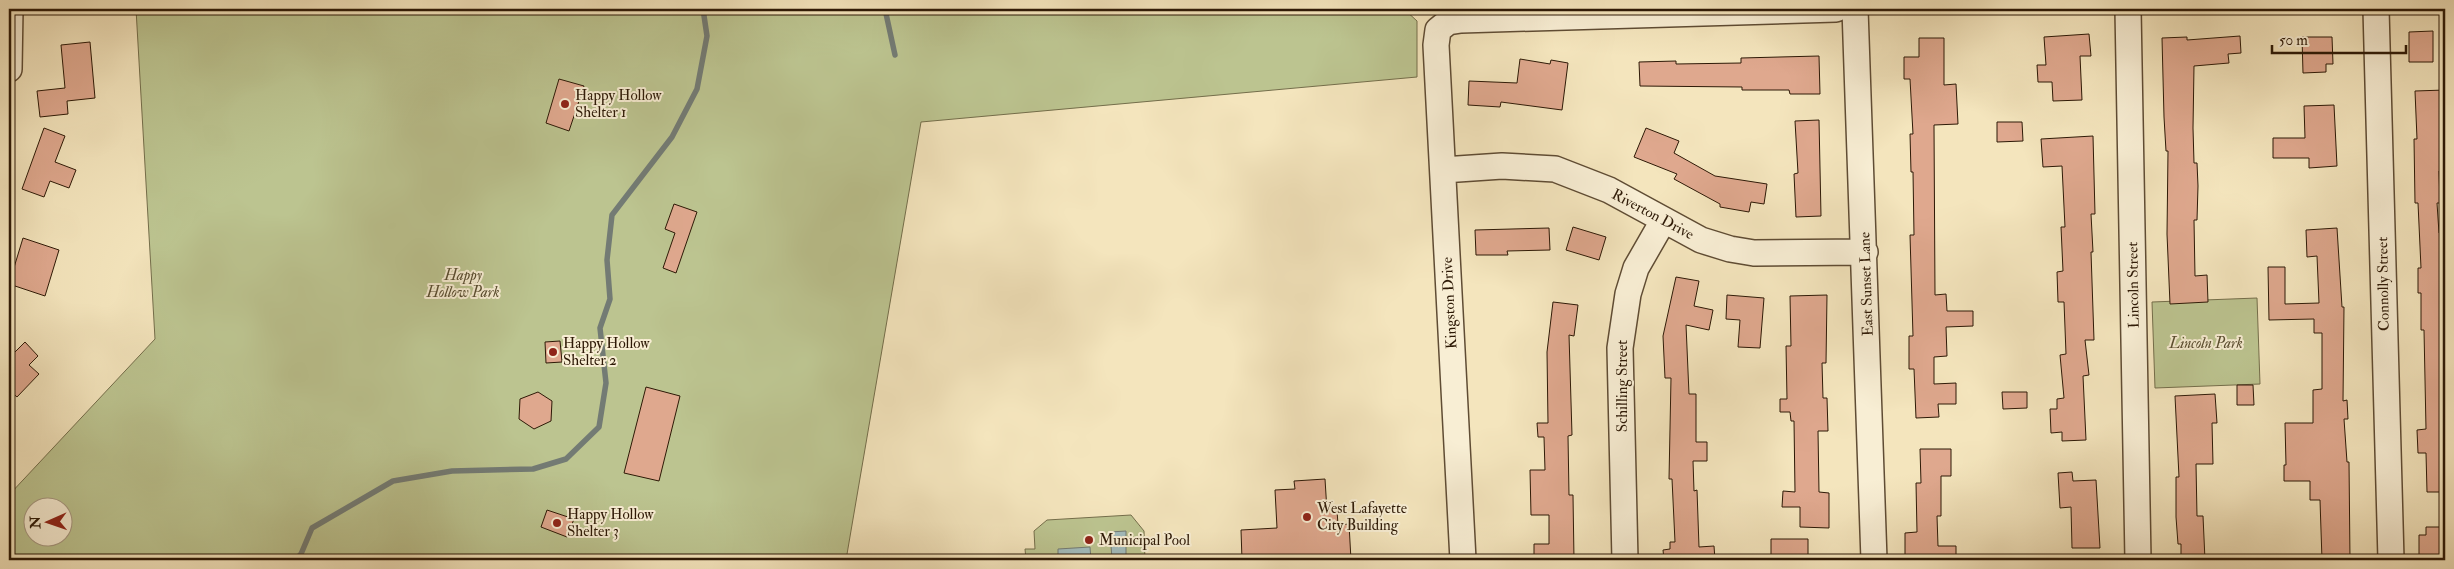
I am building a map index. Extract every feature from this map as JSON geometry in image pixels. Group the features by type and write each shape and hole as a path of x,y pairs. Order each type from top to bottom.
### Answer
{"street":[{"path":"9,69 10,9"},
{"name":"Kingston Drive","path":"1463,560 1436,45 1438,30 1448,22 1461,20 1836,9"},
{"name":"East Sunset Lane","path":"1855,9 1865,252 1874,560"},
{"name":"Lincoln Street","path":"2128,9 2138,560"},
{"name":"Connolly Street","path":"2376,9 2391,560"},
{"name":"Riverton Drive","path":"1443,170 1502,166 1555,169 1609,190 1701,240 1754,253 1865,252"},
{"name":"Schilling Street","path":"1625,560 1620,348 1628,294 1636,268 1663,221"}],"green space":[{"name":"Happy Hollow Park","path":"136,9 1404,9 1417,21 1417,77 921,122 846,560 9,560 9,495 155,339"},
{"name":"Lincoln Park","path":"2257,298 2260,384 2155,388 2152,302"},
{"name":"Municipal Pool","path":"1131,515 1144,531 1145,560 1026,560 1025,549 1035,549 1034,531 1047,520"}],"water":[{"path":"1126,531 1126,558 1112,559 1110,532"},
{"path":"1090,547 1091,560 1058,560 1058,549"}],"building":[{"path":"2433,31 2433,62 2409,62 2409,32"},
{"path":"2089,34 2091,56 2080,56 2082,100 2053,101 2052,82 2038,82 2037,65 2046,65 2044,37"},
{"path":"2240,36 2241,53 2228,54 2229,63 2194,66 2194,163 2197,163 2198,186 2197,220 2194,220 2195,276 2207,275 2208,302 2170,304 2167,234 2168,151 2166,151 2164,117 2162,38 2187,37 2187,40"},
{"path":"2302,37 2332,37 2333,64 2326,64 2326,72 2303,73"},
{"path":"1919,38 1944,38 1944,85 1956,84 1958,124 1934,125 1935,295 1946,294 1947,311 1973,311 1973,326 1946,327 1947,356 1934,357 1934,384 1956,383 1956,404 1938,404 1939,417 1916,418 1914,369 1909,369 1909,336 1913,336 1910,235 1914,235 1910,134 1913,134 1910,79 1904,79 1904,57 1919,57"},
{"path":"90,42 95,98 67,101 68,114 40,117 37,91 65,88 61,45"},
{"path":"1819,56 1820,94 1790,94 1789,90 1742,90 1742,87 1640,86 1639,62 1676,61 1676,64 1741,63 1741,58"},
{"path":"1520,59 1550,64 1551,60 1568,63 1562,110 1501,102 1500,107 1468,105 1469,81 1517,83"},
{"name":"Happy Hollow Shelter 1","path":"559,79 584,86 569,131 546,123"},
{"path":"2445,90 2445,171 2439,171 2440,203 2437,203 2439,233 2445,232 2445,492 2427,492 2426,453 2418,453 2417,430 2426,429 2424,330 2421,330 2421,293 2418,293 2418,268 2421,268 2418,203 2415,203 2414,139 2417,139 2415,91"},
{"path":"2334,105 2337,166 2309,168 2309,158 2273,158 2273,138 2305,138 2304,106"},
{"path":"1819,120 1821,216 1796,217 1794,174 1798,173 1795,121"},
{"path":"1997,122 2022,122 2023,141 1997,142"},
{"path":"44,128 65,136 55,162 76,170 69,188 50,181 44,197 22,189"},
{"path":"1646,128 1679,141 1674,153 1715,176 1767,184 1764,204 1751,202 1749,212 1720,207 1720,204 1674,179 1677,174 1634,157"},
{"path":"2093,136 2095,214 2091,214 2093,252 2091,252 2094,340 2085,340 2089,375 2083,376 2086,440 2062,441 2062,432 2051,433 2050,409 2057,409 2057,399 2064,398 2060,355 2066,354 2064,302 2058,302 2057,272 2063,271 2061,227 2065,227 2062,166 2043,167 2041,139"},
{"path":"674,204 697,212 676,273 663,268 675,233 665,229"},
{"path":"1573,227 1606,237 1599,260 1566,250"},
{"path":"1549,228 1550,250 1507,251 1508,255 1476,255 1475,230"},
{"path":"2337,228 2342,307 2344,307 2343,401 2347,400 2348,419 2344,419 2347,462 2349,462 2350,560 2322,560 2320,500 2310,500 2310,481 2284,481 2284,465 2286,465 2285,423 2313,423 2313,390 2322,389 2322,333 2314,333 2314,319 2269,320 2268,267 2285,267 2285,304 2319,303 2317,256 2307,257 2306,230"},
{"path":"23,238 59,250 45,296 9,284"},
{"path":"1676,277 1699,281 1694,306 1713,310 1709,330 1686,325 1689,394 1696,394 1696,442 1707,442 1707,461 1693,461 1694,491 1697,490 1699,547 1714,546 1715,560 1664,560 1663,550 1670,549 1670,542 1675,542 1672,479 1669,479 1671,378 1665,378 1663,336"},
{"path":"1727,295 1764,298 1760,348 1738,347 1740,320 1726,319"},
{"path":"1827,295 1826,363 1822,363 1823,398 1827,398 1828,431 1818,431 1819,492 1829,493 1829,528 1800,527 1800,507 1782,507 1783,491 1795,492 1794,421 1791,421 1790,412 1780,412 1780,399 1787,399 1786,346 1791,346 1790,296"},
{"path":"1553,302 1578,305 1574,336 1569,335 1572,435 1568,436 1569,495 1573,495 1574,560 1534,560 1534,544 1549,544 1549,515 1531,515 1530,470 1545,470 1544,437 1538,437 1537,423 1548,423 1547,352"},
{"name":"Happy Hollow Shelter 2","path":"560,341 562,362 546,363 545,342"},
{"path":"25,342 38,356 29,365 39,374 17,397 9,390 9,358"},
{"path":"2237,385 2253,385 2254,405 2237,405"},
{"path":"646,387 680,396 659,481 624,473"},
{"path":"538,392 552,401 551,421 534,429 519,419 520,399"},
{"path":"2002,392 2027,392 2027,408 2003,409"},
{"path":"2215,394 2217,423 2212,423 2213,464 2196,464 2197,516 2203,516 2205,560 2181,560 2181,544 2178,544 2176,517 2176,477 2179,477 2175,396"},
{"path":"1920,449 1951,449 1951,476 1941,476 1941,516 1937,516 1938,546 1956,546 1956,560 1905,559 1905,533 1917,532 1916,483 1921,483"},
{"path":"2072,472 2073,481 2096,480 2100,548 2072,548 2071,507 2060,508 2058,473"},
{"name":"West Lafayette City Building","path":"1325,479 1327,511 1337,510 1338,525 1349,524 1351,560 1242,560 1241,530 1277,528 1275,490 1295,489 1294,481"},
{"name":"Happy Hollow Shelter 3","path":"547,510 574,519 567,537 541,527"},
{"path":"2426,527 2440,527 2441,560 2419,560 2419,535 2426,535"},
{"path":"1771,539 1808,539 1808,560 1771,560"}],"waterway":[{"path":"295,560 301,554 312,528 393,481 452,471 533,469 566,459 599,427 606,383 600,328 610,299 607,260 612,215 672,137 697,89 707,36 703,9"},
{"path":"885,9 895,55"}],"place":[{"name":"Happy Hollow Shelter 1","path":"565,104"},
{"name":"Happy Hollow Shelter 2","path":"553,352"},
{"name":"West Lafayette City Building","path":"1307,517"},
{"name":"Happy Hollow Shelter 3","path":"557,523"},
{"name":"Municipal Pool","path":"1089,540"}]}
